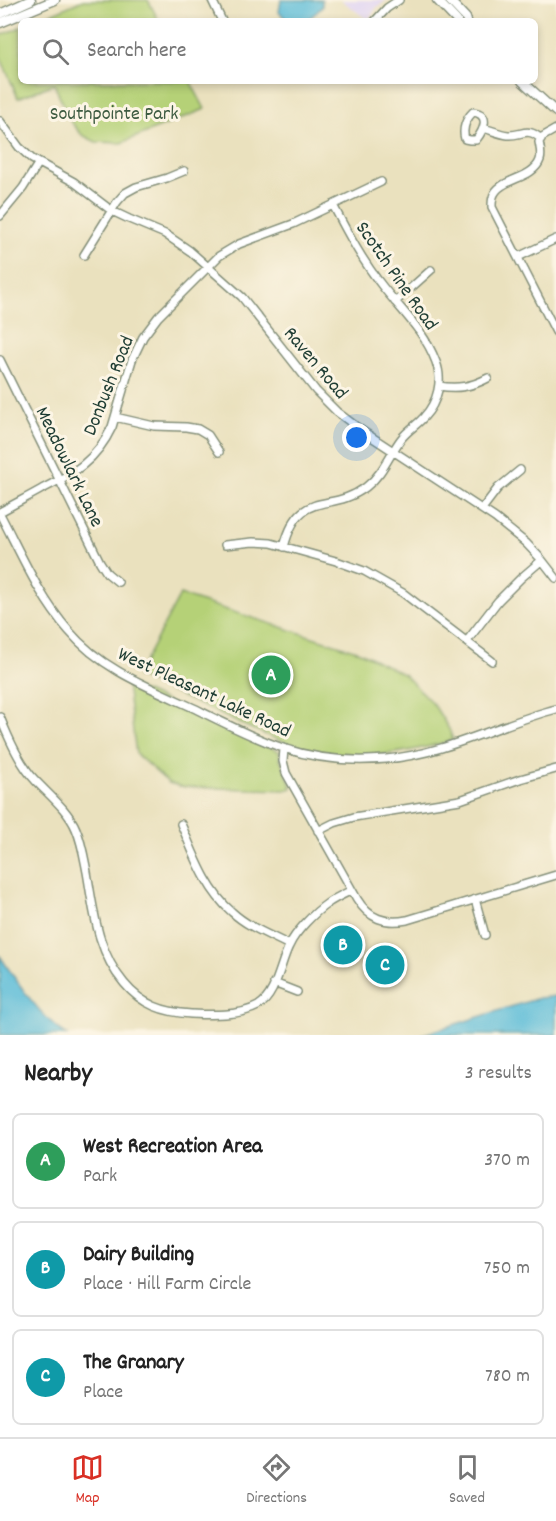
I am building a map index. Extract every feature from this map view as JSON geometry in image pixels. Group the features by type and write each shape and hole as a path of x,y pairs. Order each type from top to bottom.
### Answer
{"main road":[{"path":"0,14 31,0"},
{"path":"0,23 53,0"},
{"path":"437,0 454,18"},
{"path":"449,0 466,18"},
{"path":"525,84 556,112"}],"street":[{"path":"212,0 221,18"},
{"path":"378,18 399,0"},
{"name":"Raven Road","path":"0,121 25,154 38,164 74,182 112,211 175,240 209,267 246,303 326,402 349,421 482,509 516,535 542,560 556,578"},
{"path":"483,128 509,135 534,133 541,139"},
{"path":"556,129 539,141 540,159 536,167 498,188 493,196 492,207 556,332"},
{"path":"0,216 23,188 38,164"},
{"path":"84,255 121,197 130,190 184,171"},
{"path":"209,267 232,247 293,224 381,182"},
{"name":"Scotch Pine Road","path":"333,205 362,257 395,302 418,328 433,354 438,369 439,386"},
{"path":"518,257 556,239"},
{"name":"Donbush Road","path":"0,513 81,467 96,453 115,417 132,360 143,337 169,305 209,267"},
{"path":"395,302 431,270"},
{"name":"Meadowlark Lane","path":"0,360 100,562 107,573 118,582"},
{"path":"284,547 290,528 301,512 313,506 349,497 366,487 379,474 407,432 432,407 439,386 465,387 488,378"},
{"path":"115,417 154,426 193,427 208,435 219,452"},
{"path":"482,509 498,488 520,470"},
{"name":"West Pleasant Lake Road","path":"0,513 45,600 69,632 90,652 123,674 284,749 348,760 401,758 432,751 556,709"},
{"path":"225,545 272,543 350,565 377,577 403,593 492,661"},
{"path":"467,641 504,595 542,560"},
{"path":"0,717 11,743 29,772 70,818 76,829 83,851 101,945 118,975 133,992 154,1007 180,1013 216,1014 258,1006 267,999 289,945 300,930 322,907 352,890"},
{"path":"284,749 283,761 286,772 318,831 366,912 378,919 408,920 556,875"},
{"path":"318,831 354,817 460,800 556,769"},
{"path":"180,824 202,874 231,912 289,945"},
{"path":"475,899 485,935"},
{"path":"274,984 297,992"}],"shaded area":[{"path":"341,0 387,0 377,7 369,18 365,18"}],"green space":[{"path":"83,0 148,0 157,18 42,18"},
{"name":"Southpointe Park","path":"18,28 18,84 54,84 18,98 0,56 0,36"},
{"name":"Southpointe Park","path":"54,84 192,84 205,109 121,143 96,142 82,135 71,122"},
{"path":"180,595 360,652 405,675 434,705 453,740 389,754 349,756 315,751 264,734 137,676"},
{"path":"127,684 279,751 292,788 285,790 182,787 169,783 136,754"}],"water":[{"path":"281,0 322,0 322,7 308,18 285,18 279,12"},
{"path":"0,956 39,1009 67,1035 0,1035"},
{"path":"556,996 556,1035 421,1035 539,998"}],"place":[{"name":"West Recreation Area","path":"271,675"},
{"name":"Dairy Building","path":"343,945"},
{"name":"The Granary","path":"385,965"}]}
